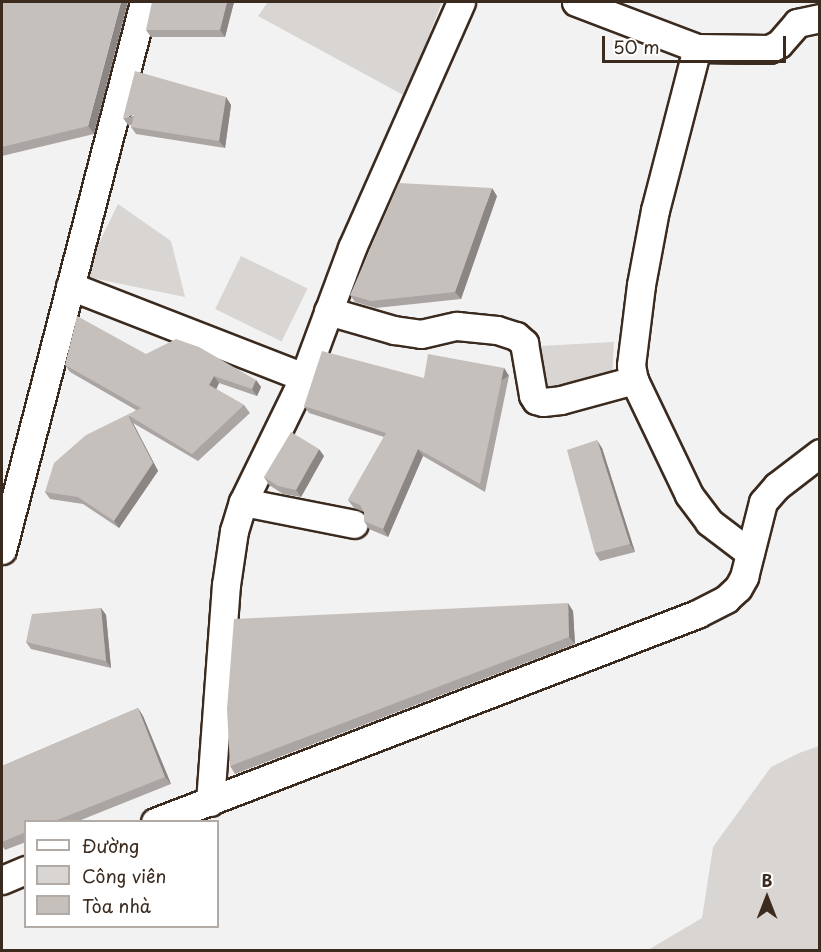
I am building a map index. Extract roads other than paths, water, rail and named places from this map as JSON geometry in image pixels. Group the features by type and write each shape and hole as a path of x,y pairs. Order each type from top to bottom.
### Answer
{"street":[{"path":"2,550 144,2"},
{"path":"210,802 226,585 234,531 243,502 304,376 373,199 461,2"},
{"path":"576,2 697,48 770,49 779,44 804,14"},
{"path":"697,48 655,210 631,355 634,380 689,495 709,522 750,553"},
{"path":"70,286 304,376"},
{"path":"328,311 394,330 421,334 457,326 497,330 516,336 524,343 533,395 536,400 543,402 561,400 634,380"},
{"path":"160,820 697,614 726,599 738,588 763,502 777,486 819,453"},
{"path":"243,502 354,524"},
{"path":"2,880 24,871"}]}
